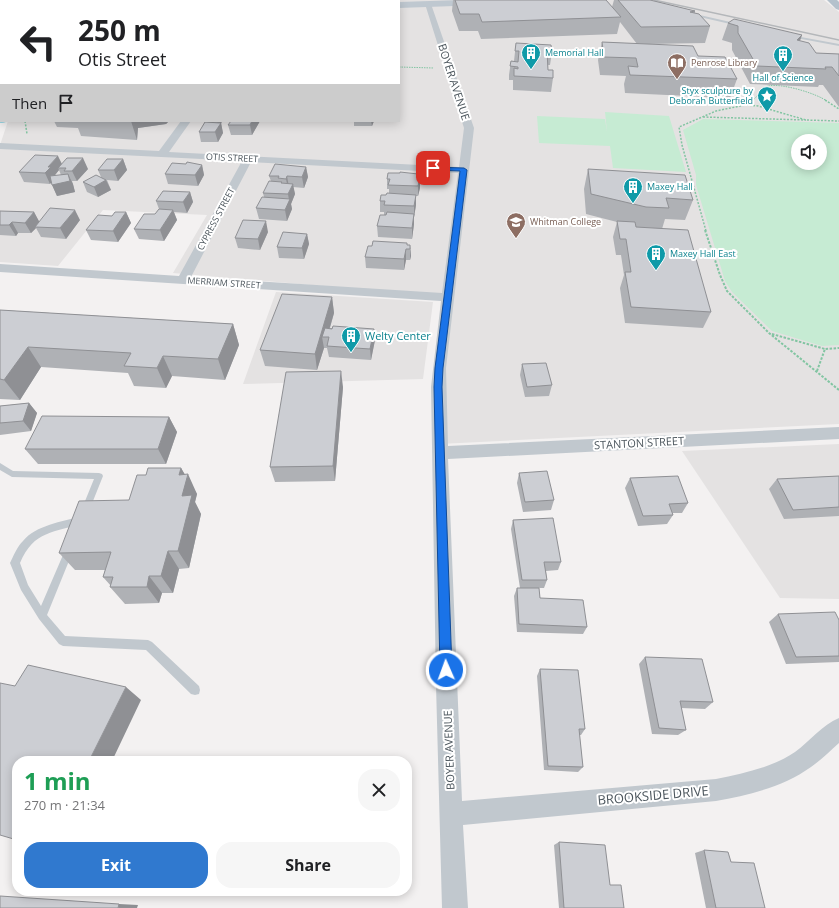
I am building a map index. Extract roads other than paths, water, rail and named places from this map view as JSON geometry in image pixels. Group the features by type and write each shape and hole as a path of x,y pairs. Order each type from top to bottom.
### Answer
{"main road":[{"path":"832,0 839,7"}],"street":[{"path":"400,5 428,2 492,2"},
{"name":"BOYER AVENUE","path":"428,2 468,123 464,170 439,368 440,453 455,908"},
{"path":"162,154 185,122"},
{"name":"OTIS STREET","path":"3,146 464,170"},
{"name":"CYPRESS STREET","path":"183,280 248,159"},
{"name":"MERRIAM STREET","path":"0,268 448,297"},
{"name":"STANTON STREET","path":"440,453 839,433"},
{"name":"BROOKSIDE DRIVE","path":"451,814 716,790 756,782 783,771 804,759 826,738 839,729"}],"lane":[{"path":"690,14 741,25"},
{"path":"788,36 839,45"},
{"path":"0,466 12,474 99,476 42,616"},
{"path":"81,520 50,529 31,537 21,548 15,563 21,582 42,616 63,641 148,645 195,690"}],"railway":[{"path":"654,0 839,40"}],"place":[{"name":"Memorial Hall","path":"531,70"},
{"name":"Hall of Science","path":"783,72"},
{"name":"Penrose Library","path":"677,80"},
{"name":"Styx sculpture by Deborah Butterfield","path":"767,113"},
{"name":"Maxey Hall","path":"633,204"},
{"name":"Whitman College","path":"516,239"},
{"name":"Maxey Hall East","path":"656,271"},
{"name":"Welty Center","path":"351,353"}]}
